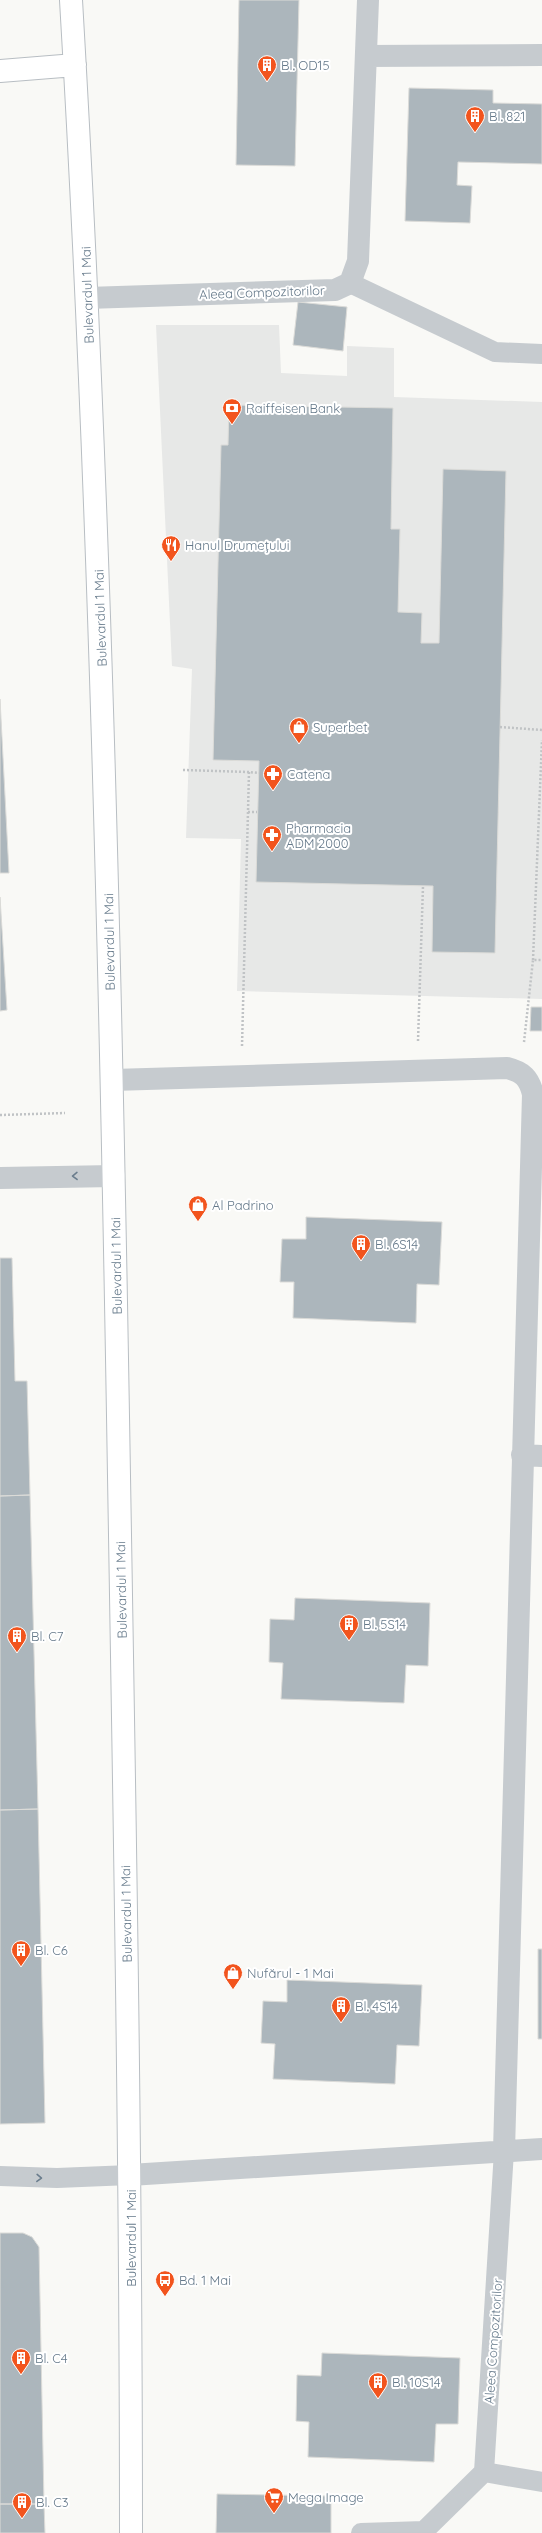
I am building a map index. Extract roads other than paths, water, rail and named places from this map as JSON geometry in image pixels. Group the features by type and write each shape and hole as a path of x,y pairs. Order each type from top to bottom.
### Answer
{"main road":[{"name":"Bulevardul 1 Mai","path":"71,0 87,298 105,767 113,1080 130,2175 131,2533"},
{"path":"0,70 75,65"}],"street":[{"path":"350,283 358,262 368,0"},
{"path":"366,56 542,55"},
{"name":"Aleea Compozitorilor","path":"87,298 335,290 350,283"},
{"path":"113,1080 506,1068 521,1072 530,1082 533,1094 532,1455 504,2151"},
{"path":"0,1178 114,1176"},
{"path":"130,2175 542,2149"}],"lane":[{"path":"350,283 495,352 542,354"},
{"name":"Aleea Compozitorilor","path":"484,2472 504,2151"},
{"path":"0,2176 57,2178 130,2175"},
{"path":"361,2533 424,2531 484,2472 542,2482"}],"place":[{"name":"Bl. OD15","path":"267,82"},
{"name":"Bl. 821","path":"475,133"},
{"name":"Raiffeisen Bank","path":"232,425"},
{"name":"Hanul Drumețului","path":"171,562"},
{"name":"Superbet","path":"299,744"},
{"name":"Catena","path":"273,791"},
{"name":"Pharmacia ADM 2000","path":"272,852"},
{"name":"Al Padrino","path":"198,1222"},
{"name":"Bl. 6S14","path":"361,1261"},
{"name":"Bl. 5S14","path":"349,1641"},
{"name":"Bl. C7","path":"17,1653"},
{"name":"Bl. C6","path":"21,1967"},
{"name":"Nufărul - 1 Mai","path":"233,1990"},
{"name":"Bl. 4S14","path":"341,2023"},
{"name":"Bd. 1 Mai","path":"165,2297"},
{"name":"Bl. C4","path":"21,2375"},
{"name":"Bl. 10S14","path":"378,2399"},
{"name":"Mega Image","path":"274,2514"},
{"name":"Bl. C3","path":"22,2519"}]}
